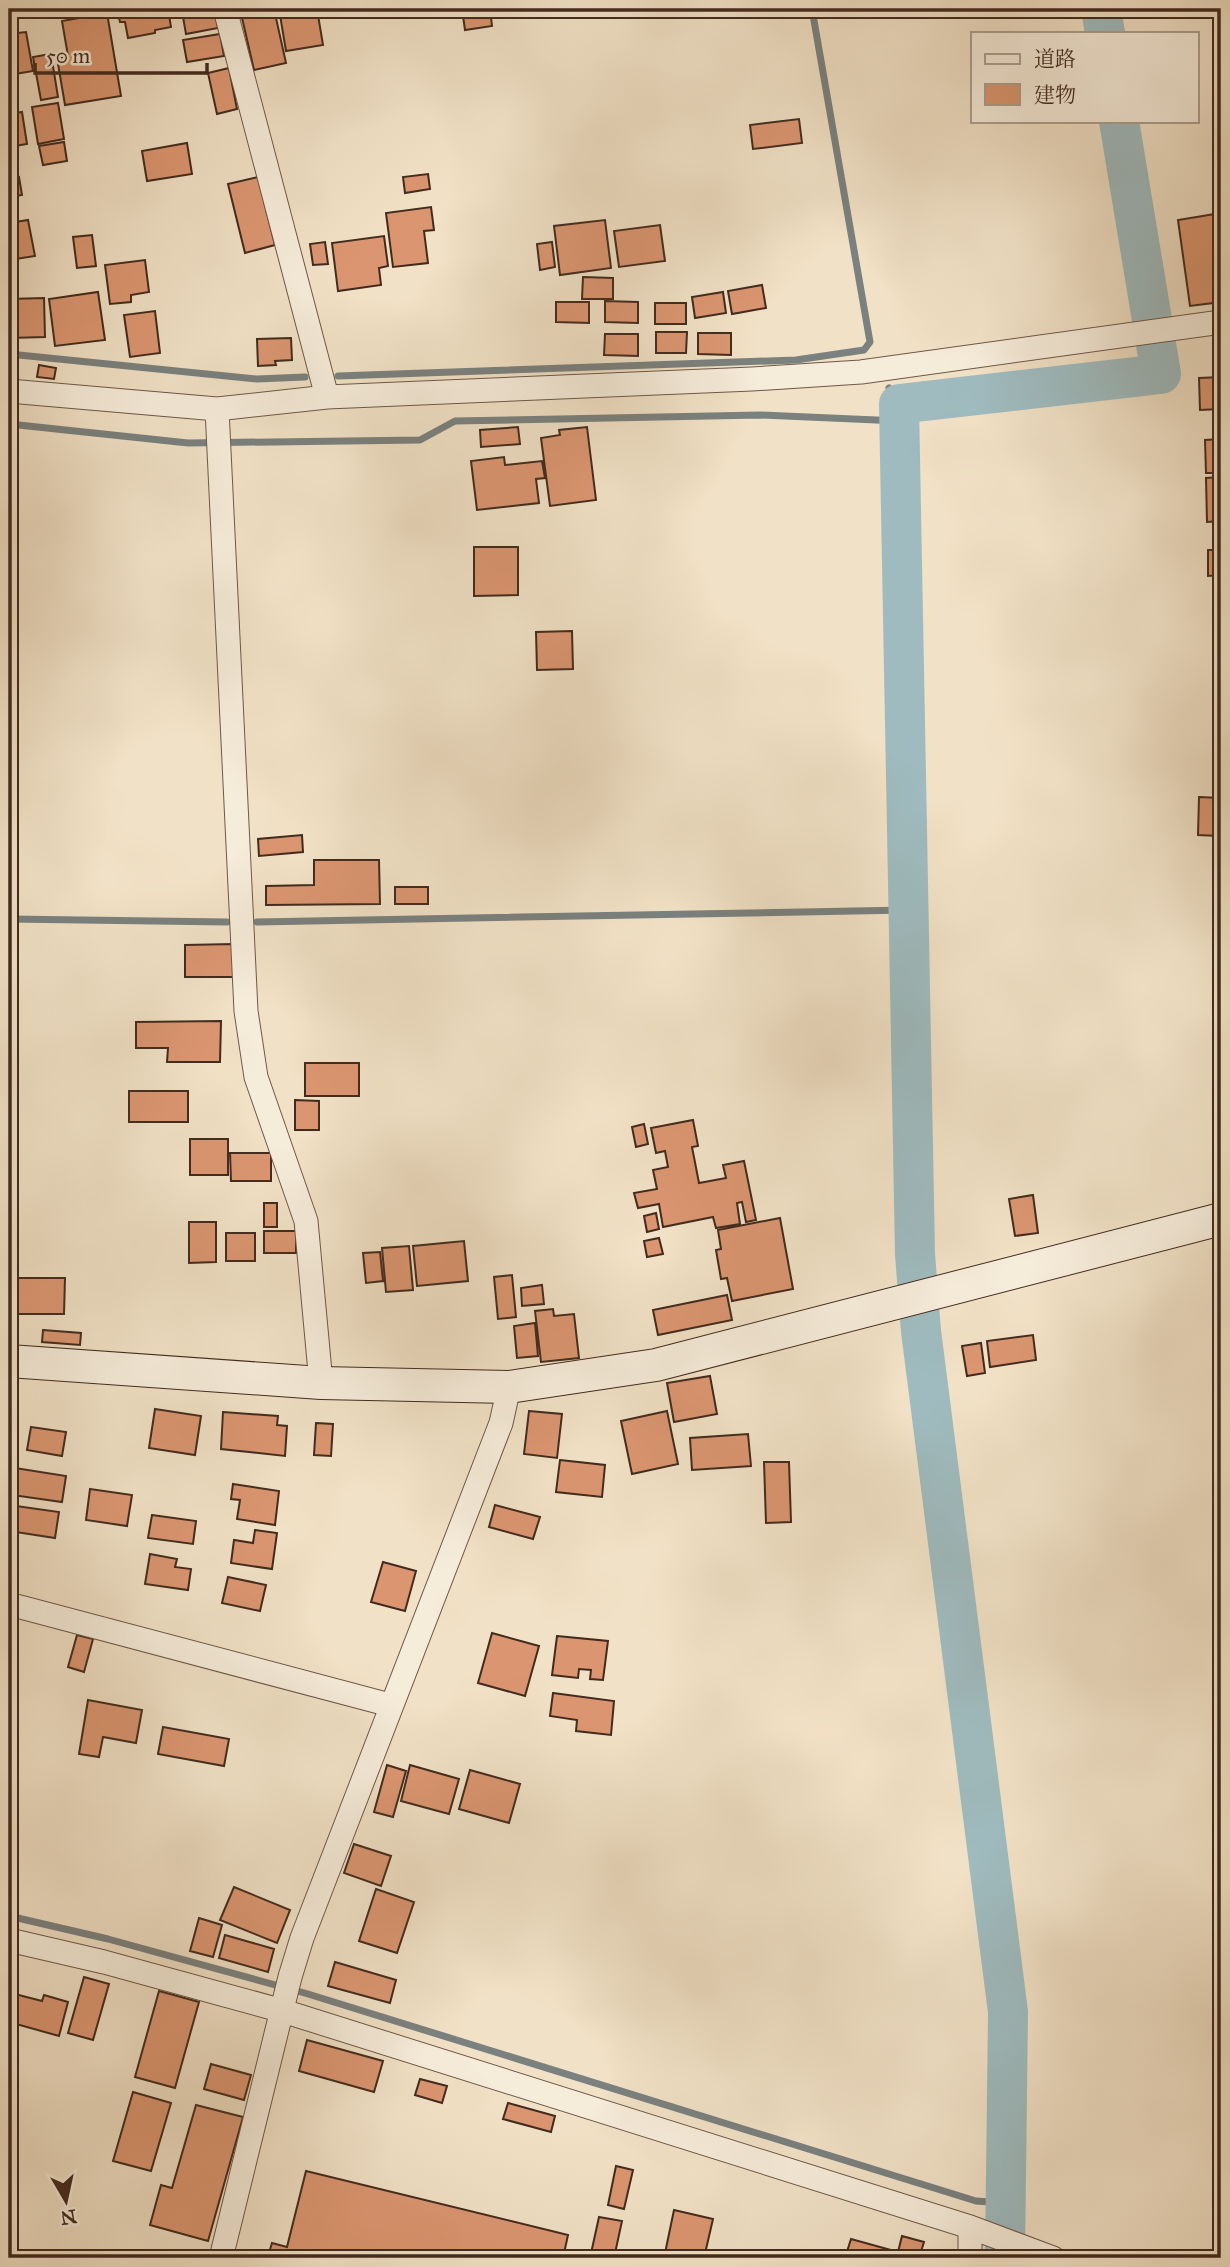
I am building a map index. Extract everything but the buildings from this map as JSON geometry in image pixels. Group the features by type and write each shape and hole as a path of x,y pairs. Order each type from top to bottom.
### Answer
{"street":[{"path":"225,9 327,397"},
{"path":"9,391 218,420 327,397 555,389 861,372 1221,322"},
{"path":"218,420 246,1011 256,1077 306,1221 321,1383"},
{"path":"9,1361 321,1383 509,1387 656,1365 1221,1219"},
{"path":"221,2258 302,1938 501,1423 509,1387"},
{"path":"9,1604 390,1705"},
{"path":"9,1940 104,1962 283,2011 970,2227 1046,2257"},
{"path":"970,2227 970,2258"}],"waterway":[{"path":"338,376 796,360 864,350 870,342 812,9"},
{"path":"1101,9 1105,32"},
{"path":"1005,2258 1008,2012 921,1331 915,1254 899,404 1161,374 1119,122"},
{"path":"9,354 257,379 305,377"},
{"path":"889,388 899,404"},
{"path":"9,424 188,443 420,440 455,421 760,415 899,421"},
{"path":"257,922 908,910"},
{"path":"9,919 227,922"},
{"path":"9,1916 108,1939 308,1994 976,2201 1005,2203"}]}
